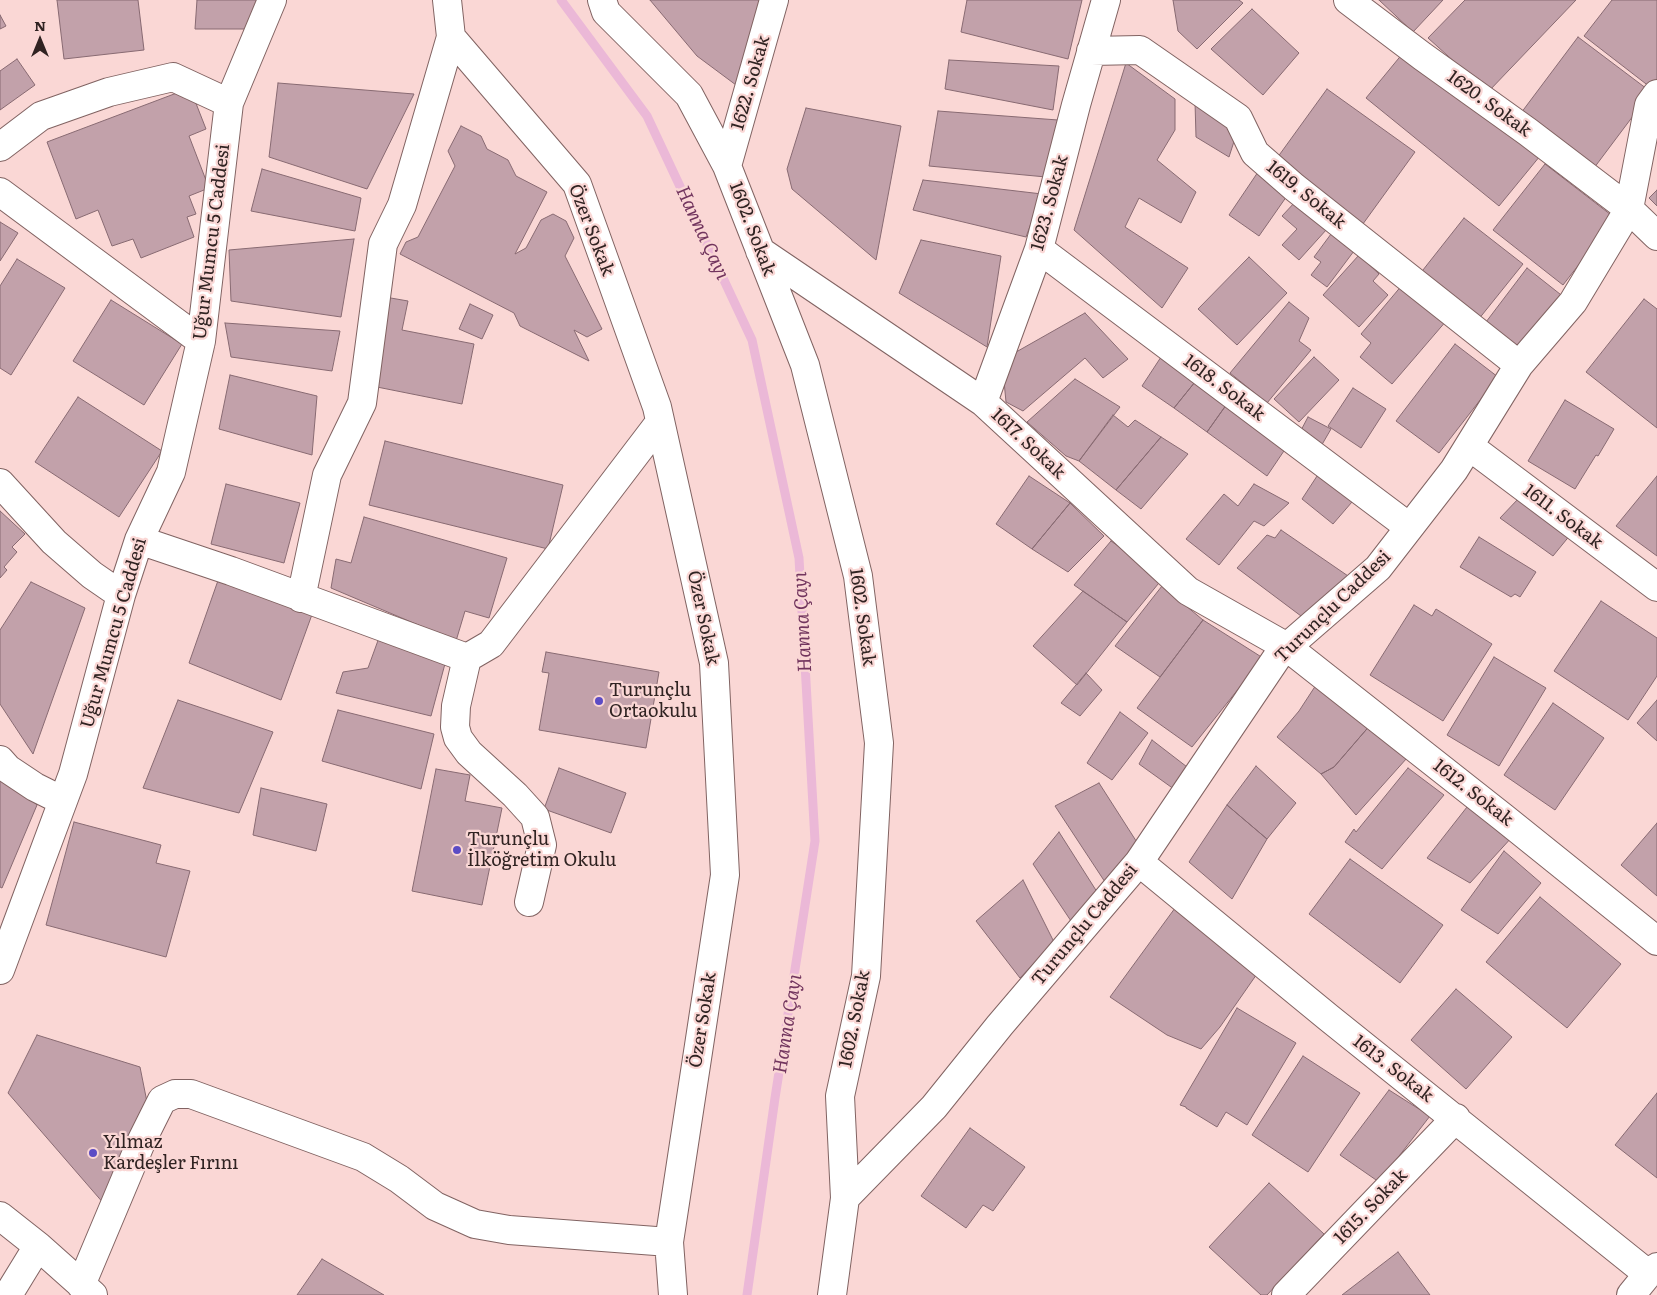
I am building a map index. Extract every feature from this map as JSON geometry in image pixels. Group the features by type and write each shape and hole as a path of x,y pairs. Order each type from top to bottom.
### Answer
{"street":[{"name":"Uğur Mumcu 5 Caddesi","path":"0,970 78,756 121,595 140,540 171,472 201,342 229,103 272,0"},
{"path":"301,598 327,475 362,403 383,244 402,205 451,36 447,0"},
{"name":"1602. Sokak","path":"602,0 606,12 689,95 727,166 806,365 858,576 879,744 866,976 840,1096 845,1198 832,1295"},
{"name":"1622. Sokak","path":"727,166 774,0"},
{"name":"1623. Sokak","path":"984,402 1039,249 1106,0"},
{"name":"1620. Sokak","path":"1348,0 1528,132 1628,209 1657,236"},
{"name":"Özer Sokak","path":"451,36 577,184 654,398 714,664 725,875 669,1242 673,1295"},
{"name":"1619. Sokak","path":"1091,51 1140,50 1238,118 1255,153 1294,187 1519,365"},
{"path":"0,147 41,116 109,92 173,76 229,103"},
{"name":"Turunçlu Caddesi","path":"845,1198 934,1108 1000,1025 1139,862 1280,653 1378,568 1454,470 1519,365 1573,302 1628,209 1649,105 1657,94"},
{"path":"0,192 201,342"},
{"name":"1618. Sokak","path":"1039,249 1409,527"},
{"name":"1617. Sokak","path":"760,251 984,402 1188,591 1287,647"},
{"path":"529,902 542,845 535,817 515,795 469,753 458,738 455,727 456,706 467,658 492,644 660,422"},
{"name":"1611. Sokak","path":"1469,446 1657,587"},
{"path":"0,483 54,542 92,575 121,595"},
{"path":"140,540 467,658"},
{"name":"1612. Sokak","path":"1287,647 1657,941"},
{"path":"0,760 8,769 63,801"},
{"name":"1613. Sokak","path":"1139,862 1329,1018 1456,1118 1646,1279"},
{"path":"0,1216 38,1246 87,1290 142,1140 162,1100 175,1094 191,1094 363,1157 398,1179 434,1206 475,1224 509,1230 669,1242"},
{"name":"1615. Sokak","path":"1286,1295 1456,1118"},
{"path":"8,1295 38,1246"}],"building":[{"path":"57,0 138,0 144,50 64,59"},
{"path":"197,0 270,0 255,29 195,29"},
{"path":"650,0 763,0 736,85 697,56"},
{"path":"967,0 1082,0 1068,59 961,32"},
{"path":"1173,0 1239,0 1243,3 1197,49 1178,31"},
{"path":"1379,0 1443,0 1413,32"},
{"path":"1465,0 1576,0 1488,92 1428,38"},
{"path":"1612,0 1657,0 1657,79 1650,87 1584,36"},
{"path":"1252,9 1299,53 1263,95 1211,49"},
{"path":"0,15 6,26 0,29"},
{"path":"1578,37 1651,92 1594,168 1521,113"},
{"path":"1408,47 1540,156 1499,206 1366,98"},
{"path":"17,59 35,85 0,110 0,71"},
{"path":"949,60 1059,66 1053,110 945,89"},
{"path":"1126,63 1175,99 1175,130 1157,160 1196,192 1181,223 1139,198 1125,227 1188,268 1162,308 1074,230"},
{"path":"278,83 414,94 367,189 269,157"},
{"path":"190,88 206,129 189,136 209,188 189,196 196,214 187,217 194,237 141,258 133,239 112,246 98,210 76,219 47,142"},
{"path":"1327,89 1415,152 1360,228 1272,165"},
{"path":"1195,102 1238,129 1229,157 1196,137"},
{"path":"806,108 901,126 876,260 792,189 787,169"},
{"path":"938,111 1058,120 1046,177 929,166"},
{"path":"461,126 481,136 487,149 508,160 516,176 547,192 515,254 526,248 541,220 553,214 566,221 574,238 565,256 602,329 587,337 574,330 589,361 520,326 514,313 400,254 406,242 418,237 455,166 448,151"},
{"path":"1545,164 1615,218 1563,285 1493,230"},
{"path":"262,169 361,198 355,231 251,211"},
{"path":"1258,172 1289,193 1259,236 1229,215"},
{"path":"923,180 1042,194 1026,237 913,210"},
{"path":"1657,190 1657,206 1649,198"},
{"path":"1296,201 1327,229 1299,260 1282,245 1297,229 1282,216"},
{"path":"1464,218 1523,264 1478,320 1419,275"},
{"path":"0,222 18,233 0,261"},
{"path":"1334,230 1357,247 1327,287 1311,275 1321,262 1314,257"},
{"path":"354,239 341,317 231,301 229,250"},
{"path":"921,240 1001,256 987,347 899,293"},
{"path":"1359,255 1379,274 1373,281 1388,295 1359,327 1323,295"},
{"path":"1249,257 1287,293 1237,345 1198,309"},
{"path":"17,259 65,288 11,375 0,368 0,286"},
{"path":"1527,268 1565,298 1524,351 1486,322"},
{"path":"1403,284 1447,320 1392,384 1360,357 1371,343 1361,334"},
{"path":"385,297 408,301 402,330 474,344 462,404 367,385"},
{"path":"1644,299 1657,309 1657,428 1586,372"},
{"path":"111,300 182,344 144,405 73,361"},
{"path":"1289,302 1309,318 1299,341 1311,350 1267,403 1230,373"},
{"path":"470,304 493,315 482,339 459,329"},
{"path":"1085,313 1128,359 1103,378 1085,358 1023,411 1006,402 1002,360"},
{"path":"225,323 340,331 332,371 231,357"},
{"path":"1455,344 1498,377 1439,453 1396,421"},
{"path":"1163,354 1199,377 1174,408 1142,386"},
{"path":"1314,357 1339,380 1299,422 1274,399"},
{"path":"230,375 317,396 312,455 219,429"},
{"path":"1199,377 1229,401 1207,432 1174,408"},
{"path":"1075,379 1120,407 1079,461 1066,456 1027,422"},
{"path":"1353,388 1386,409 1361,448 1328,426"},
{"path":"78,397 162,451 119,517 35,462"},
{"path":"1565,400 1614,429 1575,489 1528,461"},
{"path":"1229,401 1290,442 1267,476 1207,432"},
{"path":"1113,415 1128,427 1135,420 1161,437 1116,490 1079,461"},
{"path":"1308,417 1331,429 1320,448 1298,436"},
{"path":"1161,437 1188,454 1141,509 1116,490"},
{"path":"385,441 563,485 548,549 369,505"},
{"path":"1321,470 1358,495 1333,524 1302,499"},
{"path":"1029,476 1070,503 1032,549 996,524"},
{"path":"1657,476 1657,556 1616,526"},
{"path":"226,484 300,503 284,563 211,544"},
{"path":"1254,484 1289,503 1264,526 1254,521 1219,565 1186,539 1224,494 1238,506"},
{"path":"1519,498 1571,534 1553,556 1500,518"},
{"path":"1070,503 1104,536 1068,572 1032,549"},
{"path":"0,511 25,534 12,547 17,552 4,567 7,570 0,578"},
{"path":"364,517 507,558 489,618 465,611 456,641 331,588 336,559 351,563"},
{"path":"1281,530 1351,578 1309,622 1237,568 1267,535 1275,538"},
{"path":"1479,537 1536,572 1520,597 1515,594 1511,597 1460,567"},
{"path":"1111,541 1163,578 1127,622 1074,585"},
{"path":"221,572 314,609 281,700 189,663"},
{"path":"31,582 85,608 33,754 0,704 0,630"},
{"path":"1162,586 1203,620 1160,677 1115,646"},
{"path":"1083,591 1127,622 1077,685 1033,646"},
{"path":"1601,601 1657,638 1657,676 1628,720 1554,671"},
{"path":"1414,605 1432,616 1436,609 1492,644 1443,721 1370,675"},
{"path":"1203,620 1263,658 1192,747 1137,708"},
{"path":"380,635 446,660 431,716 336,693 343,672 368,668"},
{"name":"Turunçlu Ortaokulu","path":"546,652 659,672 646,748 539,730 549,673 542,672"},
{"path":"1494,657 1546,688 1499,766 1447,735"},
{"path":"1086,673 1102,690 1080,716 1061,703"},
{"path":"1316,685 1372,723 1334,767 1321,774 1277,737 1299,711"},
{"path":"178,700 273,732 239,813 143,788"},
{"path":"1657,700 1657,741 1637,723"},
{"path":"1553,703 1604,738 1555,810 1504,775"},
{"path":"338,710 434,734 421,789 322,761"},
{"path":"1120,712 1148,733 1112,780 1087,763"},
{"path":"1372,723 1407,758 1356,815 1321,774 1334,767"},
{"path":"1152,740 1191,770 1178,792 1139,764"},
{"path":"1256,766 1296,803 1267,839 1227,805"},
{"path":"559,768 626,793 611,833 544,809"},
{"path":"1408,768 1444,795 1382,869 1345,842 1354,829 1356,832"},
{"name":"Turunçlu İlköğretim Okulu","path":"436,769 470,775 465,801 502,808 482,905 412,891"},
{"path":"2,772 37,805 2,888 0,887 0,773"},
{"path":"1099,783 1140,847 1105,882 1055,806"},
{"path":"261,788 327,804 316,851 253,835"},
{"path":"1227,805 1267,839 1232,899 1189,862"},
{"path":"1467,807 1513,836 1470,883 1427,858"},
{"path":"74,822 161,845 156,863 190,871 166,957 46,925"},
{"path":"1657,823 1657,896 1621,865"},
{"path":"1059,832 1099,895 1073,924 1033,864"},
{"path":"1504,851 1541,883 1498,934 1461,910"},
{"path":"1350,859 1443,925 1400,983 1309,914"},
{"path":"1023,880 1054,942 1020,978 976,921"},
{"path":"1540,897 1621,964 1567,1028 1486,962"},
{"path":"1178,904 1259,971 1220,1027 1201,1049 1167,1035 1110,997"},
{"path":"1456,989 1512,1037 1466,1089 1411,1040"},
{"path":"1237,1008 1296,1043 1247,1125 1226,1112 1217,1127 1180,1105"},
{"name":"Yılmaz Kardeşler Fırını","path":"37,1035 140,1067 147,1102 105,1205 8,1093"},
{"path":"1303,1056 1360,1093 1308,1172 1252,1135"},
{"path":"1389,1090 1430,1116 1379,1182 1340,1155"},
{"path":"1657,1093 1657,1178 1615,1145"},
{"path":"970,1128 1025,1167 993,1211 983,1205 966,1228 921,1196"},
{"path":"1269,1183 1324,1234 1267,1295 1261,1295 1209,1247"},
{"path":"1398,1252 1430,1295 1342,1295"},
{"path":"322,1259 384,1295 297,1295"}],"waterway":[{"name":"Hanna Çayı","path":"561,0 647,116 752,340 799,558 815,841 747,1295"}],"place":[{"name":"Turunçlu Ortaokulu","path":"599,701"},
{"name":"Turunçlu İlköğretim Okulu","path":"457,850"},
{"name":"Yılmaz Kardeşler Fırını","path":"93,1153"}]}
